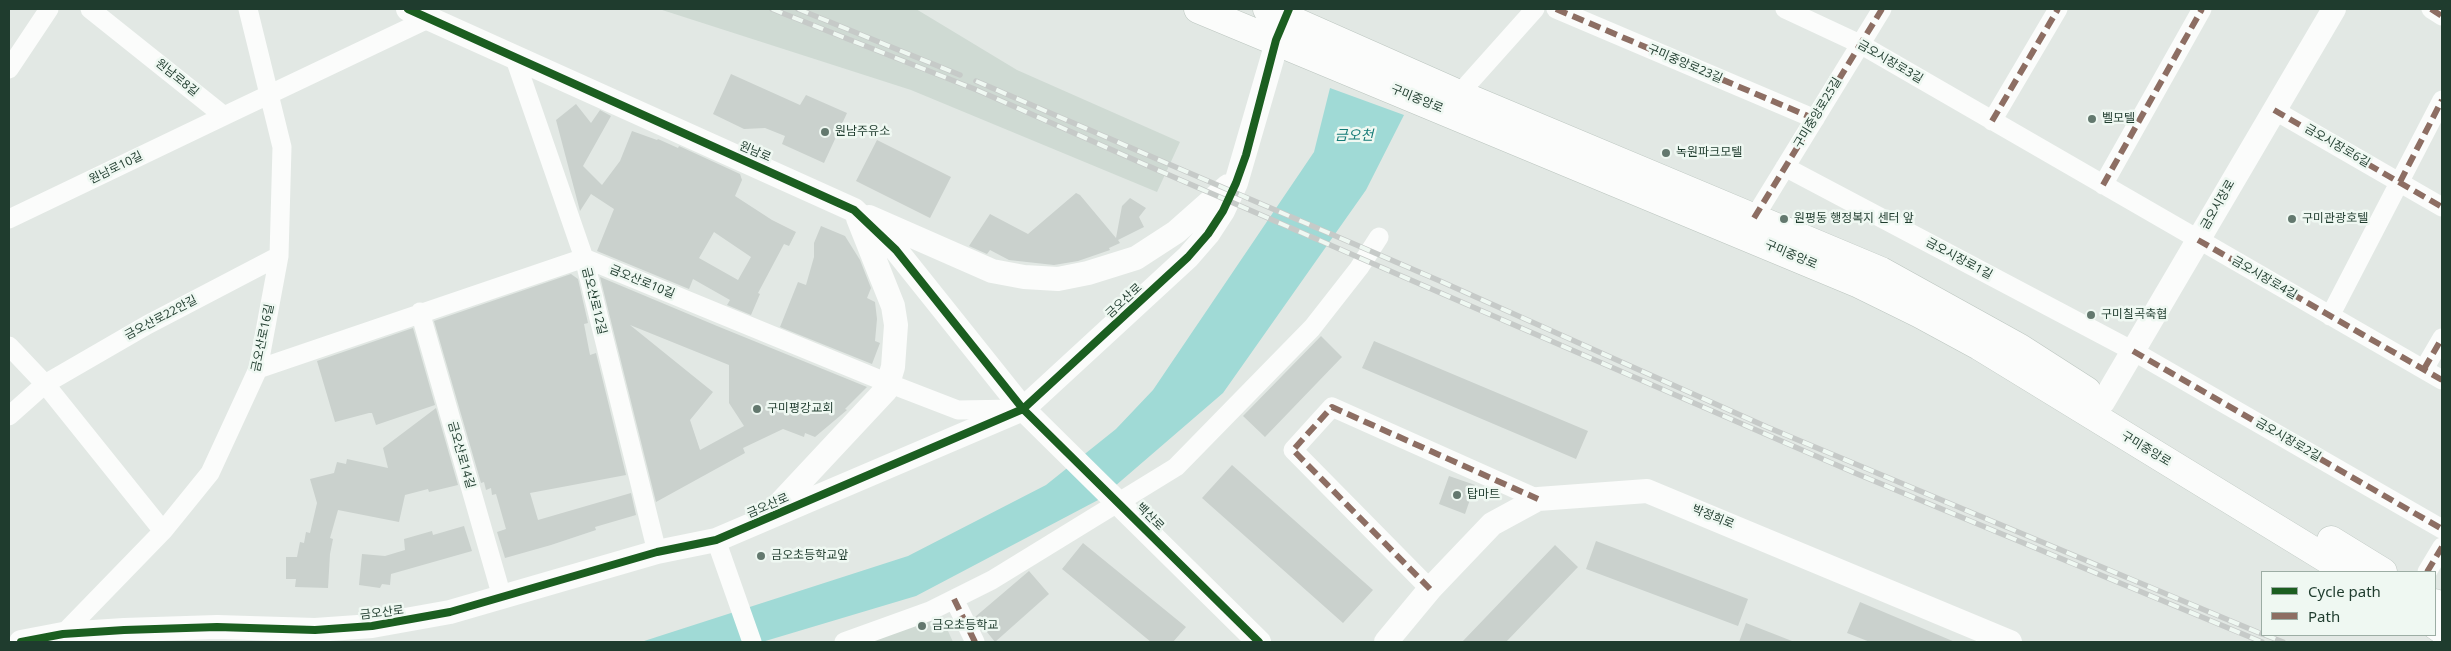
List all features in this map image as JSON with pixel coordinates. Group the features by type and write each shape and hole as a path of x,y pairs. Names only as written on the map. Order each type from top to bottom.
{"main road":[{"name":"구미중앙로","path":"1198,9 1279,19 1881,270 2020,348 2104,402 2381,571"},
{"name":"구미중앙로","path":"1279,19 1848,279 1920,314 1987,352 2346,571"}],"street":[{"path":"9,69 49,9"},
{"name":"원남로8길","path":"90,9 224,116"},
{"name":"금오산로16길","path":"63,634 163,531 210,473 258,369 279,256 282,148 248,9"},
{"name":"원남로","path":"408,9 644,117 810,188 854,210 901,257 1023,409"},
{"path":"1459,94 1535,9"},
{"name":"구미중앙로23길","path":"1556,9 1815,119"},
{"name":"금오시장로3길","path":"1784,9 1860,44 2198,240"},
{"name":"구미중앙로25길","path":"1754,218 1882,9"},
{"path":"1992,121 2058,9"},
{"path":"2103,185 2202,9"},
{"name":"금오시장로","path":"2104,402 2334,9"},
{"path":"2431,9 2442,16"},
{"path":"224,116 430,18"},
{"name":"금오산로","path":"21,642 63,634 217,627 316,630 372,626 417,619 502,597 657,552 716,540 1023,409 1188,257 1208,234 1223,211 1238,177 1279,19"},
{"name":"금오산로12길","path":"514,56 584,258 657,552"},
{"path":"2330,316 2442,100"},
{"name":"금오시장로6길","path":"2274,110 2442,206"},
{"name":"원남로10길","path":"9,219 224,116"},
{"name":"금오시장로1길","path":"1785,167 2133,351"},
{"path":"854,210 992,271 1024,277 1058,279 1088,273 1136,258 1188,222 1238,177"},
{"path":"765,520 886,390 896,347 893,306 854,210"},
{"path":"844,642 930,611 992,580 1176,467 1312,328 1360,268 1379,237"},
{"name":"금오시장로4길","path":"2198,240 2442,380"},
{"name":"금오산로22안길","path":"9,416 44,384 147,325 279,256"},
{"path":"258,369 420,312 584,258"},
{"name":"금오산로10길","path":"584,258 958,410 1023,409"},
{"name":"금오산로14길","path":"420,312 502,597"},
{"path":"2424,369 2442,338"},
{"path":"9,346 44,384 163,531"},
{"name":"금오시장로2길","path":"2133,351 2442,529"},
{"path":"1430,589 1293,450 1332,407 1538,499"},
{"name":"백산로","path":"1023,409 1120,503 1256,640"},
{"name":"박정희로","path":"1430,589 1492,524 1538,499 1648,491 2010,642"},
{"path":"716,540 752,642"},
{"path":"2428,571 2442,547"},
{"path":"1370,642 1430,589"},
{"path":"1386,642 1430,589"},
{"path":"954,599 974,642"},
{"path":"1256,640 1277,642"}],"shaded area":[{"path":"659,9 916,9 1017,70 1180,142 1157,192 911,90"},
{"name":"금오초등학교","path":"939,611 953,642 857,642"}],"water":[{"name":"금오천","path":"1330,88 1404,115 1366,190 1223,393 1100,499 916,596 762,642 641,642 908,556 1046,485 1116,429 1153,390 1314,152"}],"building":[{"path":"731,74 800,105 806,95 847,113 824,163 782,144 785,136 765,128 744,129 713,114"},
{"path":"576,104 591,123 600,110 611,116 583,166 602,185 620,161 632,131 658,139 678,148 679,146 740,174 742,180 735,196 772,220 796,232 789,246 784,244 758,293 760,294 751,315 727,305 730,300 693,279 689,289 597,251 614,209 591,194 580,211 556,120","holes":["714,232 751,257 738,280 699,258"]},
{"path":"877,140 951,177 930,218 856,181"},
{"path":"1076,193 1080,195 1116,238 1122,206 1130,198 1146,208 1139,217 1144,227 1118,240 1120,243 1109,248 1110,250 1078,261 1054,265 1009,260 990,250 987,254 969,246 990,214 1028,234"},
{"path":"821,226 845,236 860,260 871,288 867,298 875,302 877,319 875,341 880,343 872,364 780,327 798,282 806,285 814,257 814,243"},
{"path":"571,274 578,279 588,323 584,324 590,355 596,353 626,475 530,493 538,520 631,493 636,515 595,527 596,530 551,545 505,558 497,532 506,529 496,494 492,495 491,488 486,490 484,482 481,483 434,321"},
{"path":"600,277 867,387 845,409 847,410 815,437 805,433 804,437 783,429 743,448 745,453 656,502","holes":["630,325 729,365 729,403 744,426 700,450 690,420 713,392"]},
{"path":"413,328 435,405 376,425 372,413 335,422 317,361"},
{"path":"1321,336 1342,357 1265,437 1243,416"},
{"path":"1374,341 1588,431 1576,459 1362,368"},
{"path":"436,408 458,485 429,492 428,489 405,495 399,522 338,510 330,538 333,539 328,588 295,587 296,579 286,579 286,557 297,557 300,542 304,543 306,532 310,533 317,503 310,479 334,473 337,462 346,464 347,459 388,468 383,448"},
{"path":"1232,465 1373,590 1343,623 1202,498"},
{"name":"탑마트","path":"1449,476 1475,485 1465,514 1439,504"},
{"path":"464,526 472,551 391,574 390,585 382,584 380,588 359,585 362,554 385,556 405,550 404,539 432,531 433,535"},
{"path":"1596,541 1748,599 1738,626 1586,569"},
{"path":"1083,543 1186,627 1173,642 1151,642 1062,569"},
{"path":"1555,545 1578,567 1506,642 1462,642"},
{"path":"1029,571 1049,594 995,642 975,617"},
{"path":"1860,602 1955,642 1870,642 1847,633"},
{"path":"1746,623 1792,641 1792,642 1739,642"}],"railway":[{"path":"772,9 977,90 1855,473 2262,642"},
{"path":"798,9 960,75"},
{"path":"976,81 1440,281 1767,427 2261,634"},
{"path":"2268,636 2283,642"}],"marked path":[{"path":"1556,9 1815,119"},
{"path":"1754,218 1882,9"},
{"path":"1992,121 2058,9"},
{"path":"2103,185 2202,9"},
{"path":"2431,9 2442,16"},
{"path":"2400,182 2442,100"},
{"path":"2274,110 2442,207"},
{"path":"2198,240 2442,380"},
{"path":"2424,369 2442,338"},
{"path":"2133,351 2442,529"},
{"path":"1430,589 1293,450 1332,407 1538,499"},
{"path":"2428,571 2442,547"},
{"path":"954,599 975,642"}],"cycle path":[{"path":"408,9 854,210 896,250 1023,409 1259,642"},
{"path":"21,642 63,634 124,630 217,627 315,630 372,626 450,612 657,552 716,540 1023,409 1188,257 1208,234 1223,211 1236,183 1246,155 1276,40 1289,9"}],"place":[{"name":"벨모텔","path":"2092,119"},
{"name":"원남주유소","path":"825,132"},
{"name":"녹원파크모텔","path":"1666,153"},
{"name":"원평동 행정복지 센터 앞","path":"1784,219"},
{"name":"구미관광호텔","path":"2292,219"},
{"name":"구미칠곡축협","path":"2091,315"},
{"name":"구미평강교회","path":"757,409"},
{"name":"탑마트","path":"1457,495"},
{"name":"금오초등학교앞","path":"761,556"},
{"name":"금오초등학교","path":"922,626"}]}
